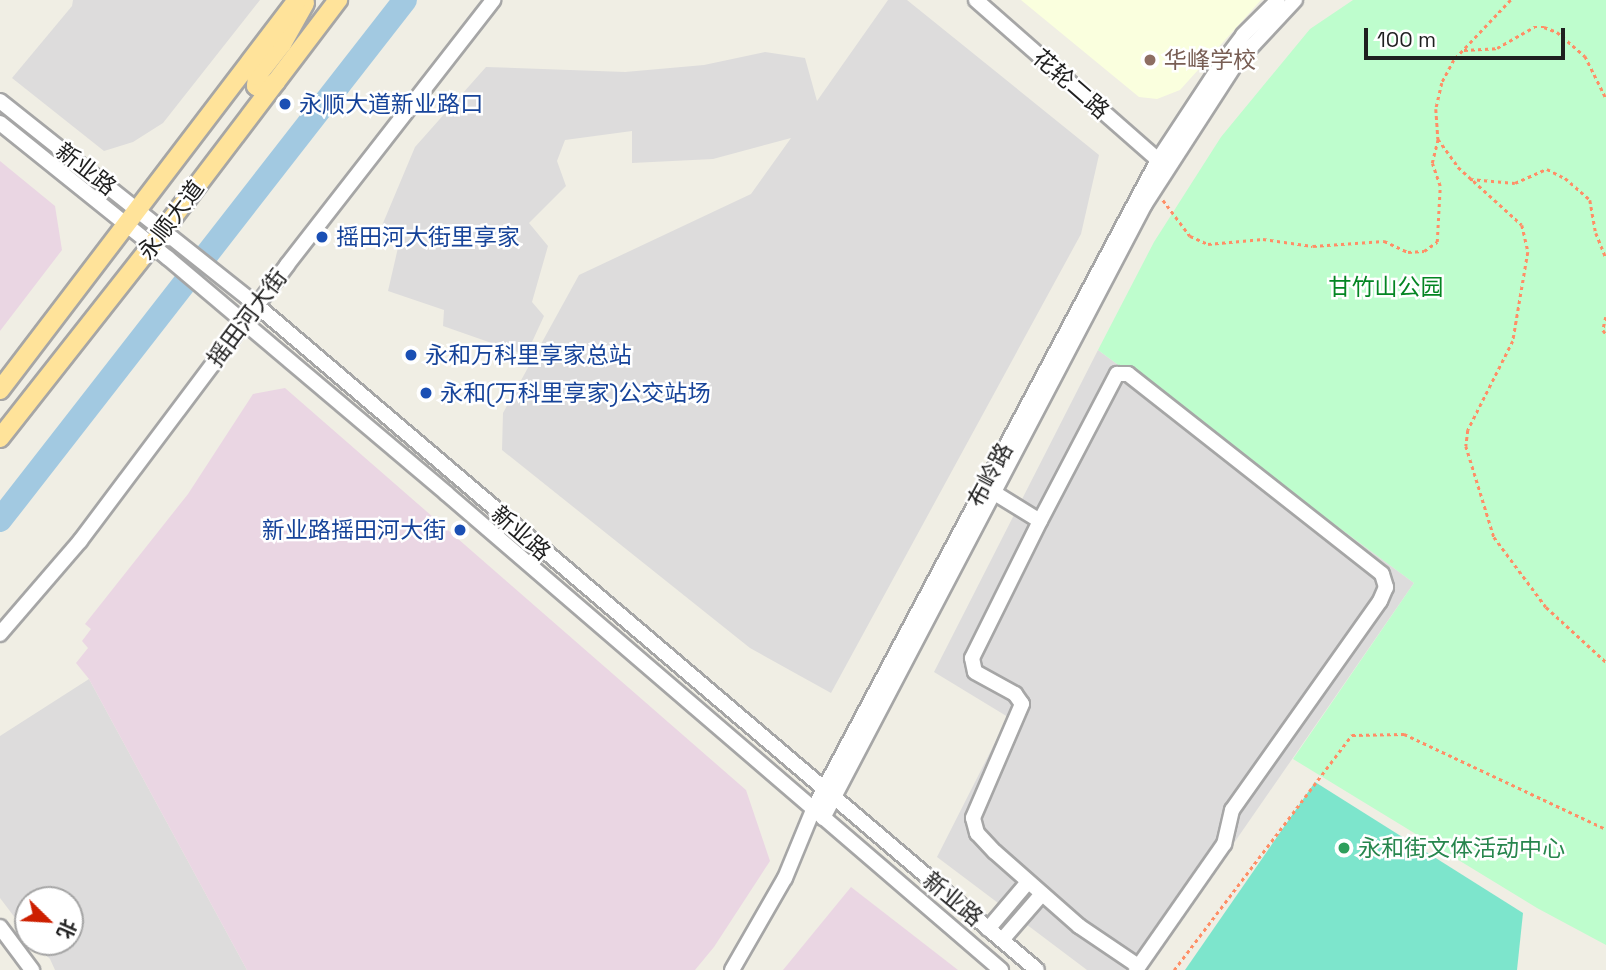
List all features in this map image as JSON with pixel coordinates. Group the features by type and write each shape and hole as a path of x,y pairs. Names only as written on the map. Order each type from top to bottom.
{"main road":[{"name":"永顺大道","path":"0,390 297,0"},
{"path":"276,82 263,90 256,86 257,76 282,44 306,0"},
{"name":"永顺大道","path":"0,438 164,230 338,0"}],"street":[{"name":"摇田河大街","path":"0,634 80,541 252,302 493,0"},
{"name":"花轮二路","path":"976,0 1163,163"},
{"name":"布岭路","path":"732,970 785,878 1163,163 1220,66 1243,35 1279,0"},
{"name":"布岭路","path":"828,795 1151,194 1163,163 1237,62 1295,0"},
{"name":"新业路","path":"0,101 179,240 828,795 1037,970"},
{"name":"新业路","path":"0,123 168,258 1001,970"},
{"path":"1117,374 1128,374 1382,574 1386,587 1380,601 1232,810 1224,844 1137,968 1079,926 1028,882 977,834 973,818 1022,704 1015,695 975,672 972,658 1117,374"},
{"path":"993,492 1041,521"},
{"path":"988,929 1028,882"},
{"path":"1002,940 1042,894"},
{"path":"0,927 32,970"}],"path":[{"path":"1151,194 1173,211 1190,236 1208,244 1263,239 1313,246 1384,241 1408,252 1424,251 1437,242 1440,186 1432,163 1438,139 1436,109 1442,83 1464,50 1511,0"},
{"path":"1464,50 1497,48 1534,27 1544,27 1557,32 1585,56 1606,97"},
{"path":"1438,139 1470,179 1521,225 1528,252 1513,341 1468,430 1466,446 1494,537 1546,607 1606,662"},
{"path":"1470,179 1515,183 1546,169 1565,178 1590,200 1596,233 1606,258"},
{"path":"1606,317 1606,334"},
{"path":"1174,970 1352,735 1404,734 1606,829"}],"shaded area":[{"path":"73,0 260,0 163,123 133,142 104,151 12,78 72,6"},
{"path":"888,0 907,0 1099,155 1081,234 831,693 750,648 502,450 503,413 579,275 751,194 791,138 713,159 632,163 632,131 565,140 557,161 566,186 529,223 548,246 532,302 544,316 526,355 443,326 444,310 388,291 400,239 381,228 415,147 486,67 625,72 704,65 765,52 805,58 817,101"},
{"name":"华峰学校","path":"1021,0 1261,0 1180,90 1157,99 1139,97"},
{"path":"0,161 55,206 62,250 0,331"},
{"path":"1098,350 1414,583 1146,970 1087,970 937,857 1008,717 934,672"},
{"path":"285,388 746,790 770,861 714,947 695,970 247,970 89,679 76,663 88,648 82,641 91,629 85,624 188,494 253,394"},
{"path":"89,679 247,970 55,970 47,956 84,956 84,886 14,886 14,916 0,898 0,736"},
{"path":"851,887 958,970 783,970"}],"green space":[{"name":"甘竹山公园","path":"1353,0 1606,0 1606,945 1537,908 1293,759 1414,583 1098,350 1154,242 1221,137 1310,29"},
{"name":"永和街文体活动中心","path":"1315,782 1523,913 1517,970 1185,970"}],"waterway":[{"path":"0,520 405,0"}],"place":[{"name":"华峰学校","path":"1150,60"},
{"name":"永顺大道新业路口","path":"285,104"},
{"name":"摇田河大街里享家","path":"322,237"},
{"name":"永和万科里享家总站","path":"411,355"},
{"name":"永和(万科里享家)公交站场","path":"426,393"},
{"name":"新业路摇田河大街","path":"460,530"},
{"name":"永和街文体活动中心","path":"1344,848"}]}
